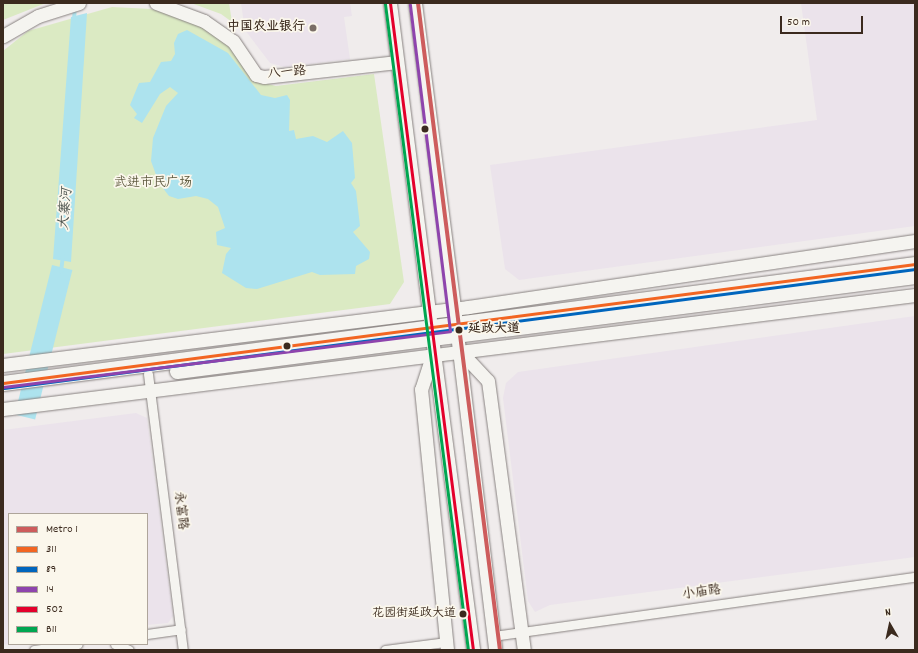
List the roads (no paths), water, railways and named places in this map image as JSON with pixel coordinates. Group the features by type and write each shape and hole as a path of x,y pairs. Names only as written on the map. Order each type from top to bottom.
{"main road":[{"path":"457,336 915,264"},
{"path":"66,379 148,374 457,336 915,276"},
{"path":"3,392 32,384 66,379 432,339"},
{"path":"3,383 32,384"}],"street":[{"path":"3,36 57,8 80,3"},
{"name":"八一路","path":"156,3 204,21 233,41 256,75 264,77 397,62"},
{"path":"390,3 473,650"},
{"path":"415,3 495,650"},
{"path":"3,365 453,308 915,241"},
{"path":"457,336 915,295"},
{"path":"457,336 488,382 524,650"},
{"path":"3,409 150,390 432,339"},
{"path":"385,650 447,646 422,389 432,339"},
{"name":"永富路","path":"148,374 184,650"},
{"name":"小庙路","path":"493,636 915,577"},
{"path":"148,634 181,629"},
{"path":"34,650 71,645"},
{"path":"117,645 129,650"}],"water":[{"path":"87,13 71,262 53,259 71,17"},
{"path":"187,30 228,53 261,95 275,98 287,95 290,100 289,131 294,130 296,139 313,136 327,142 343,131 352,143 355,178 351,183 356,191 360,226 353,232 370,252 369,259 356,266 355,274 320,275 312,272 257,289 246,288 222,273 226,254 231,248 217,245 216,232 225,228 218,207 208,199 196,196 178,199 169,196 159,183 151,161 153,138 166,106 178,93 170,87 160,94 142,123 134,118 137,114 130,105 139,83 150,82 161,62 171,61 175,54 174,43 178,34"},
{"path":"52,265 72,270 35,420 15,414"}],"waterway":[{"name":"大寨河","path":"74,20 75,6"},
{"name":"大寨河","path":"61,272 63,256"}],"metro line":[{"name":"1","path":"418,3 500,650"}],"place":[{"name":"中国农业银行","path":"313,28"},
{"name":"延政大道","path":"459,330"},
{"name":"花园街延政大道","path":"463,614"}],"park label":[{"name":"武进市民广场","path":"153,184"}]}
